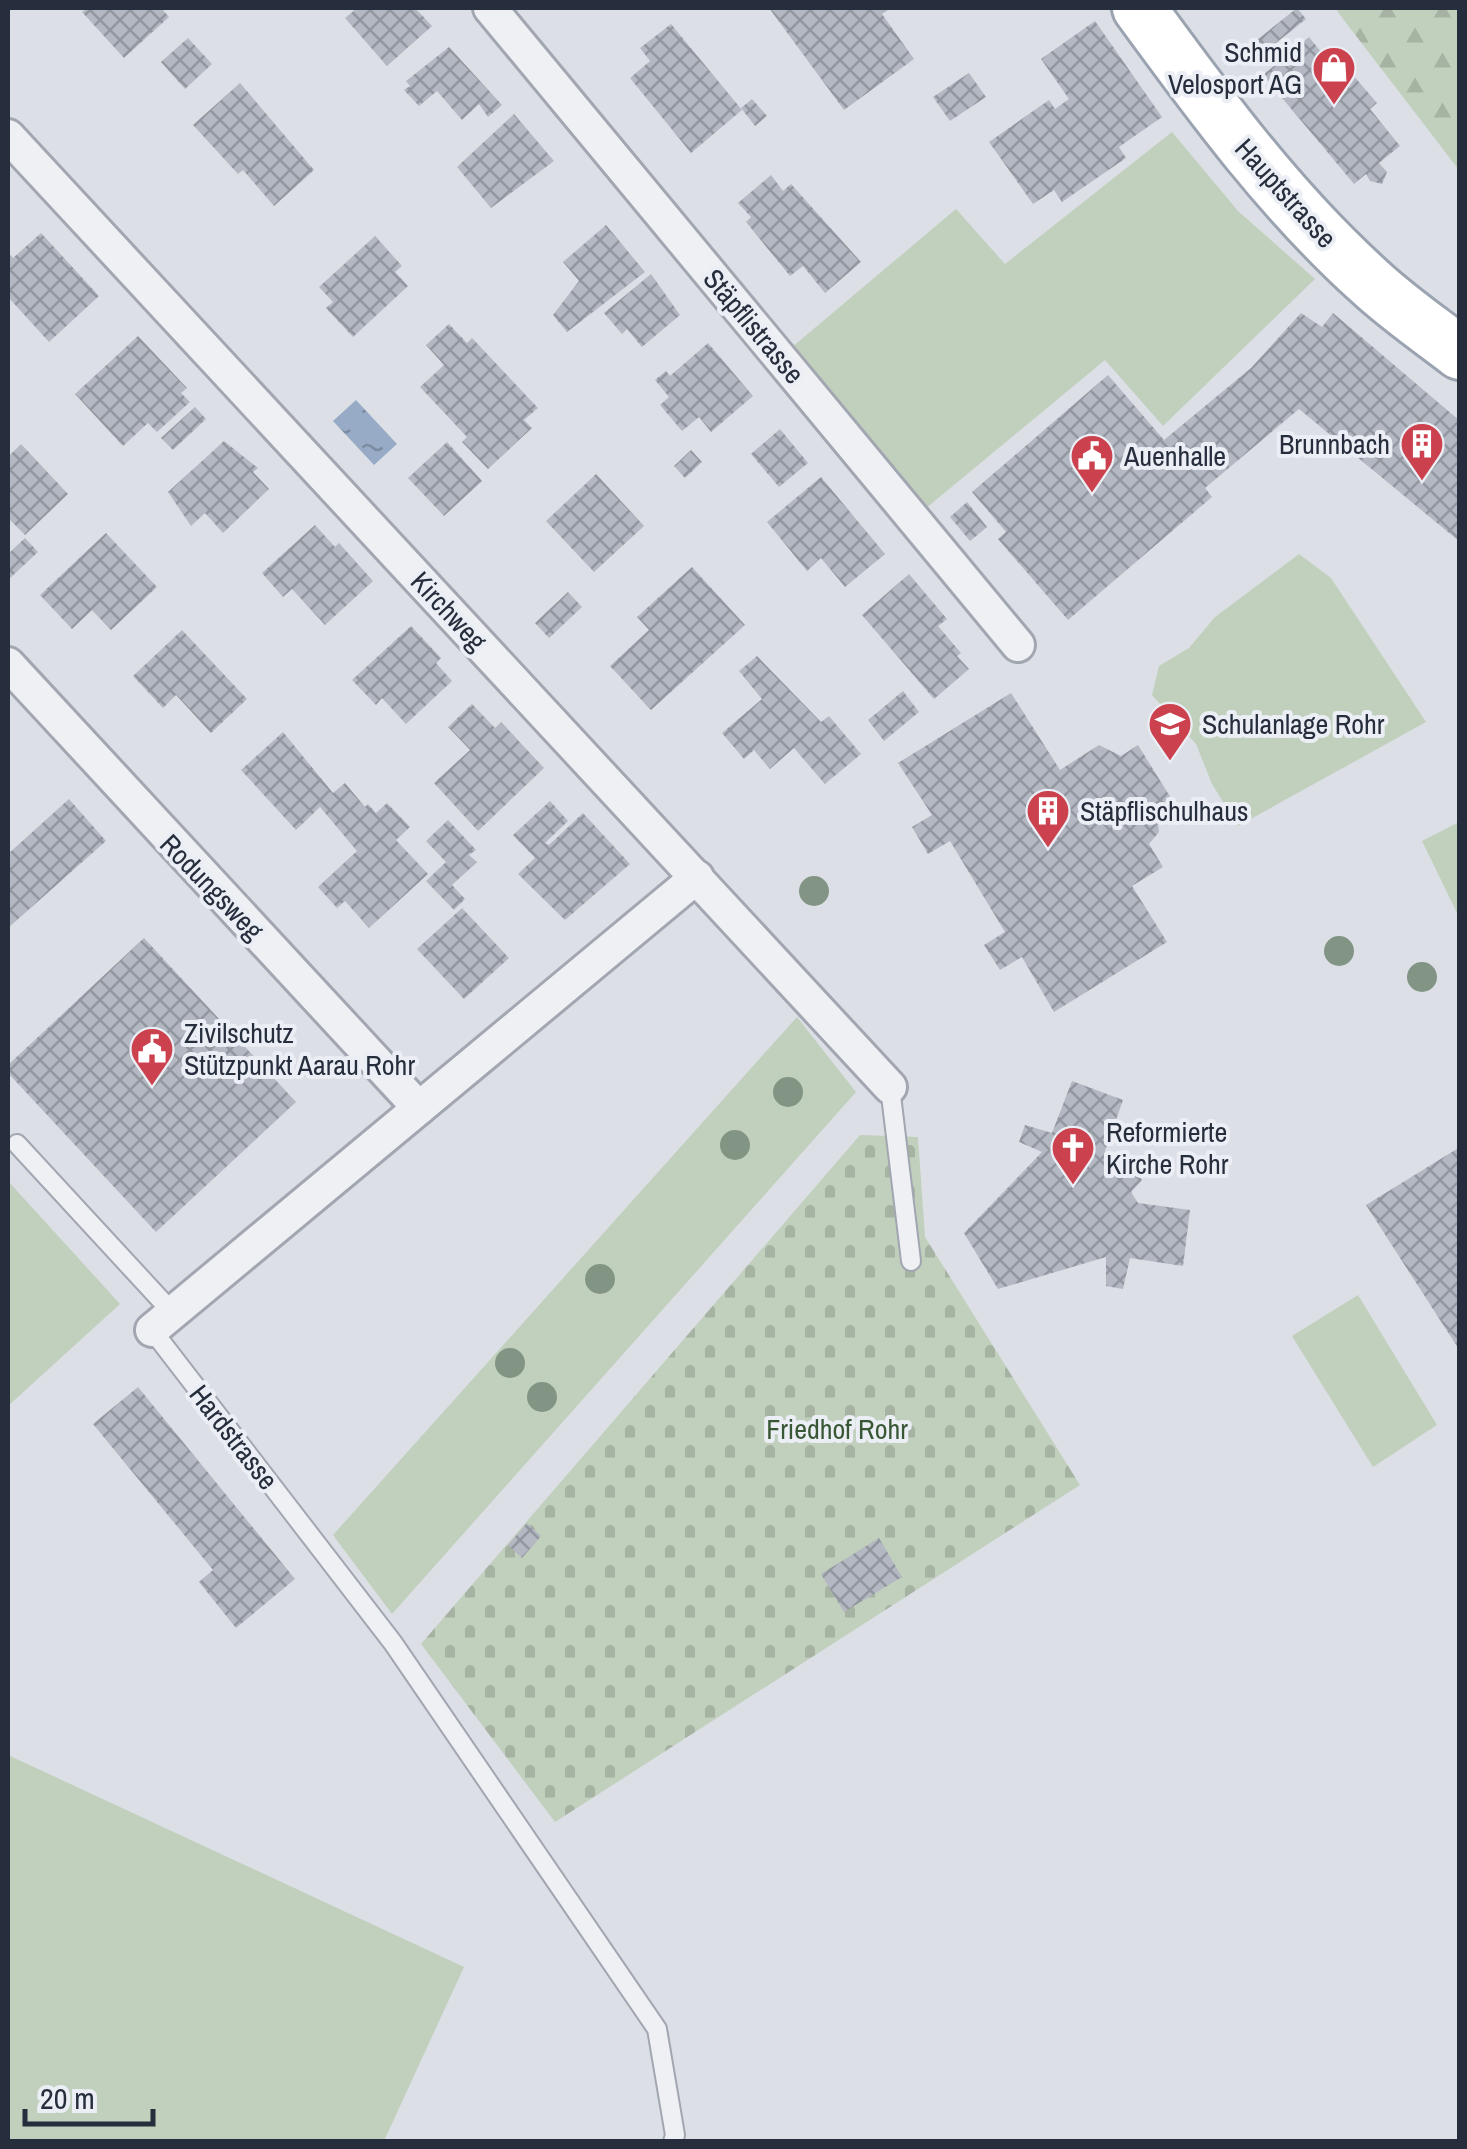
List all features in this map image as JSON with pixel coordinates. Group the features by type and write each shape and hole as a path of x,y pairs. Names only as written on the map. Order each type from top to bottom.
{"main road":[{"name":"Hauptstrasse","path":"1140,8 1237,140 1343,255 1370,283 1460,353"}],"street":[{"name":"Stäpflistrasse","path":"490,8 1018,645"},
{"name":"Kirchweg","path":"8,136 890,1088"},
{"name":"Rodungsweg","path":"8,664 418,1108"},
{"path":"162,1321 697,877"}],"lane":[{"path":"890,1088 911,1262"},
{"name":"Hardstrasse","path":"17,1144 162,1321 393,1643 658,2029 676,2135 672,2142"}],"green space":[{"path":"1336,8 1459,8 1459,170 1340,15"},
{"path":"1172,132 1238,211 1315,279 1163,426 1105,360 925,509 791,348 956,209 1005,264"},
{"path":"1299,554 1331,578 1426,722 1238,826 1212,784 1196,744 1152,695 1159,666 1189,648 1215,617"},
{"path":"1459,822 1459,917 1422,841"},
{"path":"797,1017 856,1092 392,1614 333,1535"},
{"name":"Friedhof Rohr","path":"860,1135 918,1137 925,1237 1080,1485 555,1822 421,1644"},
{"path":"8,1181 120,1304 8,1406"},
{"path":"1358,1295 1437,1425 1373,1467 1292,1336"},
{"path":"8,1755 464,1967 384,2141 8,2141"}],"water":[{"path":"356,400 397,444 374,465 333,421"}],"building":[{"path":"88,8 161,8 169,17 124,58 82,12"},
{"path":"357,8 415,8 432,26 387,66 345,18"},
{"path":"769,8 891,8 882,14 914,59 844,110"},
{"path":"1297,8 1306,19 1256,59 1247,48"},
{"path":"1095,21 1162,117 1119,147 1126,158 1062,202 1054,190 1033,204 989,142 1049,100 1055,109 1069,99 1041,59"},
{"path":"671,24 742,110 691,153 630,78 650,61 640,48"},
{"name":"Schmid Velosport AG","path":"1309,37 1339,74 1346,67 1377,103 1370,109 1400,146 1379,163 1387,172 1382,184 1370,181 1366,174 1354,184 1263,75"},
{"path":"188,38 212,64 185,89 161,62"},
{"path":"449,47 502,105 488,117 479,104 462,120 437,91 419,106 404,90 410,86 406,81"},
{"path":"969,73 986,97 950,121 933,97"},
{"path":"240,83 314,170 274,206 243,170 238,174 193,125"},
{"path":"752,99 767,116 755,126 741,108"},
{"path":"514,114 554,161 491,208 457,167"},
{"path":"771,175 783,191 791,184 861,262 825,293 803,266 790,276 746,222 751,217 738,203"},
{"path":"606,225 645,272 567,332 553,315 579,281 563,262"},
{"path":"41,233 99,296 49,342 8,297 8,252 13,258"},
{"path":"375,236 402,266 395,272 408,286 353,337 326,308 333,302 319,287"},
{"path":"651,274 680,315 642,347 627,329 622,334 604,313"},
{"name":"Auenhalle","path":"1301,313 1322,327 1333,313 1460,421 1460,542 1299,409 1205,488 1212,497 1068,620 998,539 1006,532 972,492 1108,375 1164,440 1251,368"},
{"path":"449,324 467,343 472,338 538,408 524,420 532,428 488,469 462,442 467,437 420,387 444,365 426,345"},
{"path":"138,336 187,388 181,393 190,402 157,432 148,423 123,446 75,394"},
{"path":"708,343 753,396 711,432 699,417 682,431 660,405 669,397 655,380 666,371 670,376"},
{"path":"195,407 206,419 173,450 161,438"},
{"path":"780,429 808,463 779,487 751,454"},
{"path":"224,441 258,468 253,472 269,489 223,533 205,513 191,526 168,492"},
{"path":"447,442 482,481 444,516 408,478"},
{"path":"21,444 68,494 25,535 8,518 8,457"},
{"path":"691,450 702,462 685,478 674,466"},
{"path":"596,474 644,526 594,572 546,521"},
{"path":"821,477 885,554 845,587 821,558 807,571 767,522"},
{"path":"967,502 987,527 970,541 950,517"},
{"path":"315,525 335,547 339,543 373,581 325,625 292,589 283,597 262,573"},
{"path":"106,533 157,587 111,630 92,610 72,629 40,595"},
{"path":"25,538 38,552 9,579 8,554"},
{"path":"692,567 745,625 651,710 610,666 649,630 637,617"},
{"path":"909,574 947,619 938,626 969,669 934,699 862,615"},
{"path":"568,592 582,607 549,638 535,623"},
{"path":"411,626 441,658 436,663 452,681 406,724 382,698 376,705 352,680"},
{"path":"182,630 247,699 211,733 176,695 163,708 133,676"},
{"path":"757,656 821,722 829,716 861,754 825,784 794,748 770,769 754,750 744,759 722,733 762,699 739,671"},
{"path":"903,691 919,712 884,741 868,720"},
{"name":"Stäpflischulhaus","path":"1011,693 1060,770 1099,745 1121,756 1138,745 1174,803 1157,814 1159,832 1149,844 1163,867 1132,886 1167,942 1054,1012 1022,957 1000,970 984,945 1005,932 950,841 928,854 912,827 932,815 898,763"},
{"path":"472,704 495,728 501,722 544,768 478,831 434,783 470,750 448,727"},
{"path":"283,732 333,793 345,783 365,807 368,804 376,813 387,803 410,827 396,840 428,874 369,928 345,901 337,908 318,887 357,851 320,807 296,830 241,770"},
{"path":"69,799 106,841 8,928 8,854"},
{"path":"550,801 568,821 545,843 549,845 583,813 630,864 565,920 518,874 535,858 513,835"},
{"path":"448,820 476,850 469,855 477,862 452,885 465,899 454,910 426,881 446,862 426,841"},
{"path":"462,908 509,958 464,999 417,949"},
{"name":"Zivilschutz Stützpunkt Aarau Rohr","path":"144,938 296,1102 156,1232 8,1073 8,1065"},
{"name":"Reformierte Kirche Rohr","path":"1072,1081 1123,1100 1105,1151 1115,1165 1128,1161 1142,1180 1131,1192 1138,1203 1190,1210 1183,1266 1130,1258 1123,1289 1106,1286 1106,1257 998,1289 964,1233 1042,1152 1019,1142 1025,1125 1052,1133"},
{"path":"1460,1147 1460,1351 1366,1205"},
{"path":"138,1387 295,1579 236,1628 199,1582 213,1570 93,1424"},
{"path":"527,1523 541,1536 522,1558 508,1545"},
{"path":"879,1538 902,1577 844,1612 821,1574"}],"place":[{"name":"Schmid Velosport AG","path":"1334,106"},
{"name":"Brunnbach","path":"1422,482"},
{"name":"Auenhalle","path":"1092,494"},
{"name":"Schulanlage Rohr","path":"1170,762"},
{"name":"Stäpflischulhaus","path":"1048,849"},
{"name":"Zivilschutz Stützpunkt Aarau Rohr","path":"152,1087"},
{"name":"Reformierte Kirche Rohr","path":"1073,1186"}]}
